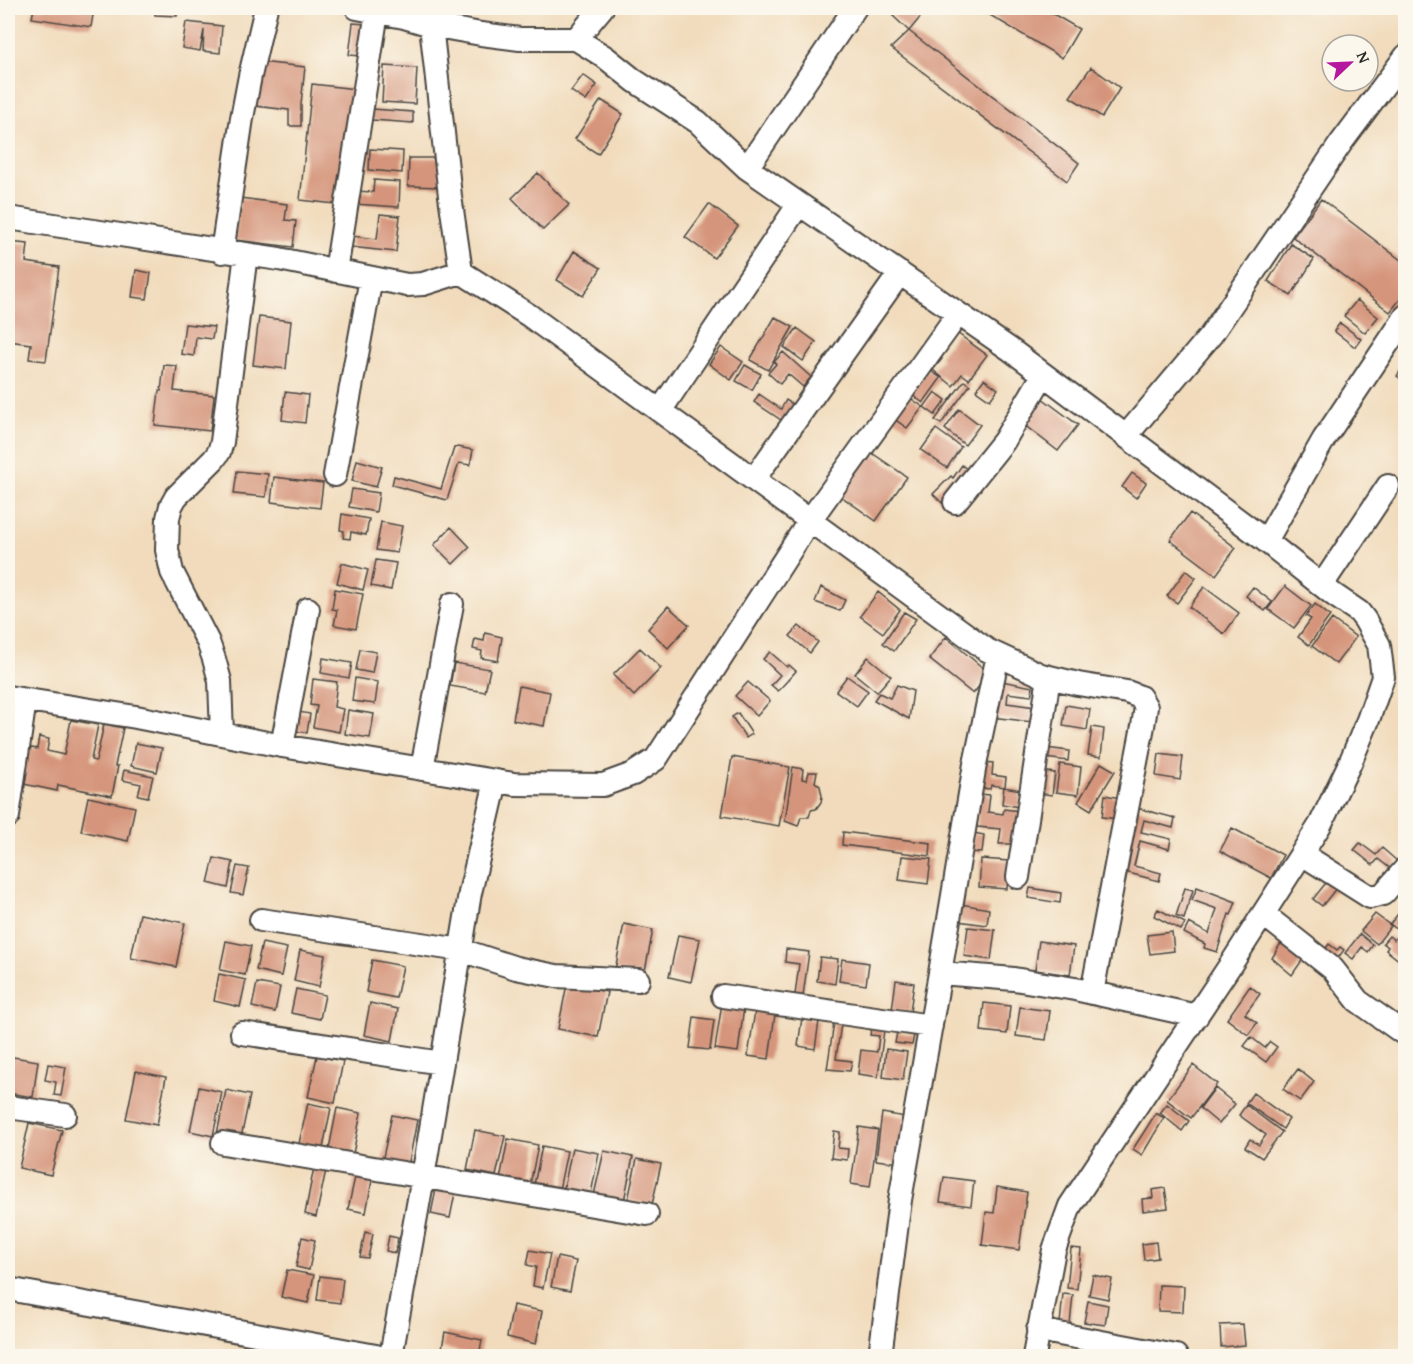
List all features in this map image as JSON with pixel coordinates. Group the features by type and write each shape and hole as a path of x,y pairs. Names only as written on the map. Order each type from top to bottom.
{"street":[{"path":"222,252 242,118 266,8"},
{"path":"576,39 602,8"},
{"path":"747,168 855,8"},
{"path":"336,271 367,10 481,34 520,39 576,39 698,122 747,168 1044,375 1266,541 1359,612 1365,620 1379,645 1383,677 1350,763 1320,825 1302,854 1071,1206 1054,1250 1034,1356"},
{"path":"431,25 461,272 530,316 987,650 1041,675 1127,692 1140,697 1146,707 1092,993"},
{"path":"1126,436 1211,335 1341,143 1406,56"},
{"path":"660,411 799,204"},
{"path":"8,218 246,254 407,285 423,284 461,272"},
{"path":"222,734 220,681 208,642 172,573 167,550 168,518 176,497 214,459 222,442 246,254"},
{"path":"754,479 900,273"},
{"path":"335,475 371,278"},
{"path":"8,816 16,699 135,717 282,746 514,784 603,785 633,774 656,759 810,520 958,314"},
{"path":"1266,541 1324,438 1406,316"},
{"path":"955,502 1004,441 1044,375"},
{"path":"1322,585 1388,486"},
{"path":"422,769 452,604"},
{"path":"282,746 308,609"},
{"path":"880,1356 900,1200 975,764 998,655"},
{"path":"1018,877 1049,677"},
{"path":"392,1356 470,893 496,781"},
{"path":"1302,854 1370,897 1383,894 1406,868"},
{"path":"1263,914 1333,969 1358,1001 1406,1035"},
{"path":"261,920 461,950 516,968 556,976 638,980"},
{"path":"940,973 1014,979 1197,1016"},
{"path":"723,996 931,1026"},
{"path":"243,1033 442,1063"},
{"path":"8,1107 65,1115"},
{"path":"223,1143 647,1214"},
{"path":"8,1290 309,1351 376,1356"},
{"path":"1038,1330 1176,1356"}],"building":[{"path":"34,8 94,9 91,27 32,18"},
{"path":"155,8 178,8 177,16 155,15"},
{"path":"900,8 928,8 909,31 893,16"},
{"path":"978,8 1043,8 1079,29 1062,58"},
{"path":"186,22 222,26 220,53 203,51 204,30 200,51 182,48"},
{"path":"353,23 365,24 361,56 349,55"},
{"path":"909,31 1079,163 1067,181 891,48"},
{"path":"260,62 305,67 301,126 289,126 289,110 255,106"},
{"path":"384,66 417,68 415,104 382,102"},
{"path":"1091,67 1120,88 1102,117 1070,97"},
{"path":"583,75 597,85 586,101 571,91"},
{"path":"312,84 356,89 344,205 300,200"},
{"path":"601,100 623,114 598,154 575,139"},
{"path":"372,109 413,112 413,123 372,120"},
{"path":"1406,113 1406,128 1398,122"},
{"path":"370,149 403,151 402,173 369,170"},
{"path":"409,158 440,158 440,187 408,186"},
{"path":"538,173 569,205 543,230 512,198"},
{"path":"374,180 400,182 399,207 354,204 355,191 373,192"},
{"path":"240,198 287,204 285,220 296,221 293,247 235,240"},
{"path":"1321,199 1406,264 1406,292 1390,312 1293,237"},
{"path":"709,204 738,226 714,258 685,237"},
{"path":"380,214 400,216 396,252 350,247 352,236 377,239"},
{"path":"8,242 28,244 26,262 59,267 46,361 29,359 31,344 8,341"},
{"path":"1291,244 1314,259 1291,296 1268,281"},
{"path":"574,251 601,268 583,296 557,280"},
{"path":"136,270 151,273 147,299 132,297"},
{"path":"1357,300 1378,317 1365,333 1344,316"},
{"path":"259,317 291,321 286,369 253,365"},
{"path":"775,317 793,327 768,370 750,360"},
{"path":"1340,323 1361,339 1355,347 1334,331"},
{"path":"185,324 214,327 212,339 196,337 194,356 181,354"},
{"path":"797,328 816,342 803,361 784,347"},
{"path":"957,333 987,355 969,379 962,374 953,386 933,370 942,359 939,357"},
{"path":"721,347 743,362 731,380 709,364"},
{"path":"783,352 811,377 803,387 788,374 780,384 768,373"},
{"path":"1406,362 1406,382 1397,376"},
{"path":"164,365 177,366 174,391 214,395 210,431 155,425"},
{"path":"745,365 761,374 752,390 736,381"},
{"path":"928,369 941,378 923,403 910,393"},
{"path":"984,379 998,389 990,400 976,390"},
{"path":"964,381 970,385 941,424 935,420"},
{"path":"285,392 308,395 305,423 282,420"},
{"path":"935,392 946,400 935,415 924,407"},
{"path":"759,394 781,409 786,400 794,405 784,422 754,402"},
{"path":"909,397 923,407 907,428 893,418"},
{"path":"1042,398 1078,425 1058,451 1023,424"},
{"path":"959,409 980,425 965,445 945,429"},
{"path":"936,429 961,447 947,468 921,450"},
{"path":"454,448 473,450 470,465 459,463 447,500 392,485 394,476 441,489"},
{"path":"869,451 907,477 876,521 838,494"},
{"path":"357,460 382,467 376,487 352,481"},
{"path":"962,465 969,471 942,503 933,494 951,476 953,478"},
{"path":"237,471 268,474 266,497 234,494"},
{"path":"1132,473 1146,483 1136,498 1122,487"},
{"path":"274,477 323,483 320,508 271,502"},
{"path":"352,489 379,493 376,512 349,507"},
{"path":"1190,513 1236,548 1216,575 1170,540"},
{"path":"342,514 369,519 366,535 351,532 350,539 343,538 344,531 340,530"},
{"path":"381,522 402,526 397,553 376,550"},
{"path":"451,527 470,547 453,564 434,545"},
{"path":"376,560 396,563 391,590 371,586"},
{"path":"342,563 368,570 363,590 337,583"},
{"path":"1186,570 1196,578 1177,603 1167,596"},
{"path":"1285,586 1311,606 1294,628 1268,609"},
{"path":"821,587 845,600 840,611 815,602"},
{"path":"1204,587 1239,613 1224,634 1189,607"},
{"path":"1253,587 1272,602 1265,611 1246,596"},
{"path":"335,589 363,594 356,629 334,625 337,610 332,609"},
{"path":"878,592 900,610 883,633 860,616"},
{"path":"1315,604 1330,616 1309,645 1298,637 1311,619 1306,616"},
{"path":"668,606 689,625 668,648 648,629"},
{"path":"904,612 916,619 894,651 883,643"},
{"path":"1332,619 1356,637 1336,664 1312,646"},
{"path":"799,626 818,642 810,653 790,636"},
{"path":"485,633 502,637 498,661 481,658 482,651 473,649 475,639 484,641"},
{"path":"946,637 989,673 973,694 929,659"},
{"path":"640,648 661,668 634,696 613,675"},
{"path":"360,649 376,652 372,673 356,670"},
{"path":"770,652 787,667 789,665 796,671 778,691 771,685 780,675 763,659"},
{"path":"868,657 891,676 877,692 855,674"},
{"path":"323,658 352,663 349,678 321,673"},
{"path":"454,663 490,669 485,692 450,686"},
{"path":"847,676 868,691 857,706 836,691"},
{"path":"355,678 378,682 375,704 352,701"},
{"path":"313,679 337,682 334,707 343,709 339,732 313,727 317,706 310,705"},
{"path":"996,680 1033,687 1031,696 1008,693 1007,703 1035,707 1033,722 991,717"},
{"path":"748,682 770,701 757,716 735,696"},
{"path":"897,685 913,691 909,719 874,700 879,693 890,698"},
{"path":"519,686 550,692 544,726 513,720"},
{"path":"1066,705 1090,709 1087,730 1063,726"},
{"path":"348,710 374,714 370,738 345,734"},
{"path":"293,711 310,714 307,733 290,730"},
{"path":"738,713 752,734 746,738 732,717"},
{"path":"71,720 98,725 91,760 96,761 104,724 123,728 115,766 118,766 112,796 58,785 57,791 19,783 27,747 37,749 39,737 49,739 47,751 64,755"},
{"path":"1092,727 1104,729 1101,757 1088,755"},
{"path":"136,743 162,748 157,772 131,766"},
{"path":"1046,748 1069,751 1068,761 1045,758"},
{"path":"1159,754 1183,757 1180,780 1156,776"},
{"path":"732,757 790,767 779,826 722,816"},
{"path":"985,762 993,763 992,775 1006,777 1005,787 991,785 990,789 982,788"},
{"path":"1101,763 1115,771 1091,810 1078,802"},
{"path":"1060,764 1081,767 1078,795 1056,792"},
{"path":"793,767 803,769 802,779 807,780 809,772 817,772 815,782 820,786 822,796 816,809 811,810 809,817 801,817 798,826 785,821"},
{"path":"124,770 153,776 148,797 138,795 141,784 122,780"},
{"path":"1040,771 1055,773 1052,795 1037,793"},
{"path":"1004,787 1021,790 1019,807 1002,804"},
{"path":"979,794 990,795 988,812 1003,814 1004,809 1020,811 1016,844 999,844 1001,829 977,827"},
{"path":"1105,795 1121,798 1118,819 1102,817"},
{"path":"88,797 135,807 128,841 81,831"},
{"path":"1137,808 1175,818 1173,828 1144,820 1141,832 1171,839 1169,849 1140,841 1134,866 1161,873 1159,881 1121,871"},
{"path":"1232,828 1283,855 1271,878 1220,851"},
{"path":"843,832 931,843 930,856 842,845"},
{"path":"974,833 984,835 982,853 972,852"},
{"path":"1360,843 1376,855 1382,848 1397,861 1391,869 1378,859 1373,865 1354,850"},
{"path":"902,856 931,859 928,884 899,880"},
{"path":"214,858 233,862 228,888 208,883"},
{"path":"981,859 1009,861 1007,889 979,887"},
{"path":"237,866 249,868 243,895 231,893"},
{"path":"1329,879 1338,886 1322,906 1313,899"},
{"path":"1197,887 1236,902 1231,915 1229,914 1217,952 1204,948 1205,944 1184,933 1189,923 1209,934 1217,909 1192,900"},
{"path":"1030,888 1061,893 1060,903 1028,898"},
{"path":"1185,888 1193,890 1184,919 1176,916"},
{"path":"961,904 989,909 987,925 958,921"},
{"path":"1406,904 1406,936 1390,924"},
{"path":"1158,909 1185,923 1181,930 1154,916"},
{"path":"140,914 185,923 176,967 131,958"},
{"path":"1375,914 1391,926 1377,944 1361,931"},
{"path":"624,924 653,930 644,976 615,970"},
{"path":"968,927 995,930 991,960 964,956"},
{"path":"1172,932 1174,951 1150,954 1147,935"},
{"path":"1360,934 1373,945 1368,952 1362,947 1353,959 1345,953"},
{"path":"678,935 700,939 691,982 669,977"},
{"path":"1398,935 1406,941 1406,954 1400,961 1386,950 1388,947 1383,943 1389,936 1394,940"},
{"path":"226,941 251,946 245,975 220,970"},
{"path":"1039,941 1074,946 1070,975 1035,970"},
{"path":"262,943 287,948 281,976 256,970"},
{"path":"1281,943 1303,959 1292,975 1272,958"},
{"path":"1329,944 1337,950 1340,947 1344,950 1335,962 1323,952"},
{"path":"786,949 809,952 803,996 795,995 799,964 785,962"},
{"path":"300,950 325,955 319,987 294,981"},
{"path":"820,957 838,959 835,984 817,981"},
{"path":"842,959 869,963 866,985 839,981"},
{"path":"372,960 403,966 396,998 366,992"},
{"path":"219,974 246,980 240,1007 214,1001"},
{"path":"896,980 914,983 910,1012 892,1010"},
{"path":"257,983 280,987 275,1012 252,1007"},
{"path":"567,984 607,992 598,1037 558,1029"},
{"path":"1250,986 1260,994 1245,1014 1257,1023 1248,1035 1227,1019"},
{"path":"296,989 325,995 320,1019 291,1013"},
{"path":"370,1003 398,1009 392,1041 364,1035"},
{"path":"722,1003 744,1007 738,1052 715,1049"},
{"path":"984,1003 1010,1006 1007,1034 981,1031"},
{"path":"1020,1007 1050,1011 1046,1040 1016,1036"},
{"path":"755,1011 775,1014 769,1059 748,1056"},
{"path":"694,1017 714,1020 710,1050 690,1048"},
{"path":"802,1018 819,1021 815,1049 798,1046"},
{"path":"834,1023 841,1024 836,1059 852,1061 850,1071 827,1069"},
{"path":"871,1029 884,1030 878,1077 858,1074 861,1050 877,1052 879,1036 870,1035"},
{"path":"897,1032 914,1035 912,1045 895,1043"},
{"path":"1251,1037 1265,1048 1270,1042 1277,1047 1266,1062 1244,1046"},
{"path":"886,1049 907,1052 903,1080 883,1077"},
{"path":"317,1056 343,1061 335,1103 308,1097"},
{"path":"13,1057 38,1061 33,1097 8,1093"},
{"path":"48,1064 66,1067 61,1096 54,1095 56,1082 45,1080"},
{"path":"1193,1065 1217,1084 1191,1118 1167,1100"},
{"path":"1298,1069 1314,1082 1300,1101 1283,1089"},
{"path":"136,1071 166,1077 157,1125 126,1119"},
{"path":"199,1087 222,1092 213,1136 190,1131"},
{"path":"1215,1088 1235,1104 1219,1124 1200,1108"},
{"path":"226,1090 250,1095 241,1138 217,1134"},
{"path":"1253,1093 1289,1119 1283,1129 1246,1103"},
{"path":"308,1103 331,1108 322,1153 298,1148"},
{"path":"1167,1104 1189,1121 1182,1131 1160,1113"},
{"path":"1246,1105 1282,1132 1262,1158 1245,1147 1250,1139 1259,1145 1266,1135 1239,1115"},
{"path":"337,1108 361,1113 352,1159 328,1154"},
{"path":"882,1113 906,1117 900,1163 876,1160"},
{"path":"1156,1113 1164,1118 1142,1155 1133,1149"},
{"path":"392,1115 417,1120 408,1167 382,1162"},
{"path":"29,1123 62,1130 51,1175 19,1168"},
{"path":"859,1127 878,1130 870,1187 851,1184"},
{"path":"475,1130 505,1136 496,1176 467,1170"},
{"path":"834,1131 840,1132 838,1148 848,1149 847,1160 831,1158"},
{"path":"508,1139 538,1145 530,1185 500,1179"},
{"path":"542,1146 567,1151 559,1190 534,1185"},
{"path":"572,1148 599,1153 590,1199 563,1193"},
{"path":"604,1151 633,1157 624,1201 594,1195"},
{"path":"637,1159 661,1164 652,1205 628,1200"},
{"path":"314,1167 326,1170 316,1217 305,1214"},
{"path":"355,1177 372,1180 366,1213 348,1209"},
{"path":"944,1177 974,1181 971,1206 940,1202"},
{"path":"997,1187 1027,1192 1019,1250 982,1245 986,1212 994,1213"},
{"path":"1165,1188 1168,1208 1143,1211 1142,1199 1153,1198 1152,1190"},
{"path":"436,1189 455,1193 450,1218 431,1214"},
{"path":"365,1232 373,1234 368,1258 360,1257"},
{"path":"389,1236 398,1238 395,1253 386,1251"},
{"path":"302,1237 315,1240 309,1270 296,1267"},
{"path":"1156,1242 1158,1258 1144,1260 1142,1244"},
{"path":"1071,1248 1081,1249 1077,1289 1067,1288"},
{"path":"530,1250 550,1254 543,1288 533,1286 536,1267 527,1265"},
{"path":"557,1257 576,1261 570,1291 551,1287"},
{"path":"287,1270 314,1275 308,1303 281,1297"},
{"path":"1093,1275 1112,1279 1108,1299 1089,1295"},
{"path":"320,1276 343,1279 340,1303 317,1300"},
{"path":"1159,1285 1184,1286 1183,1312 1158,1311"},
{"path":"1063,1294 1073,1295 1069,1334 1059,1333"},
{"path":"1088,1301 1108,1305 1105,1325 1084,1322"},
{"path":"513,1305 542,1311 536,1344 507,1337"},
{"path":"1243,1324 1245,1345 1221,1347 1220,1325"},
{"path":"445,1332 482,1340 479,1356 442,1348"}]}
